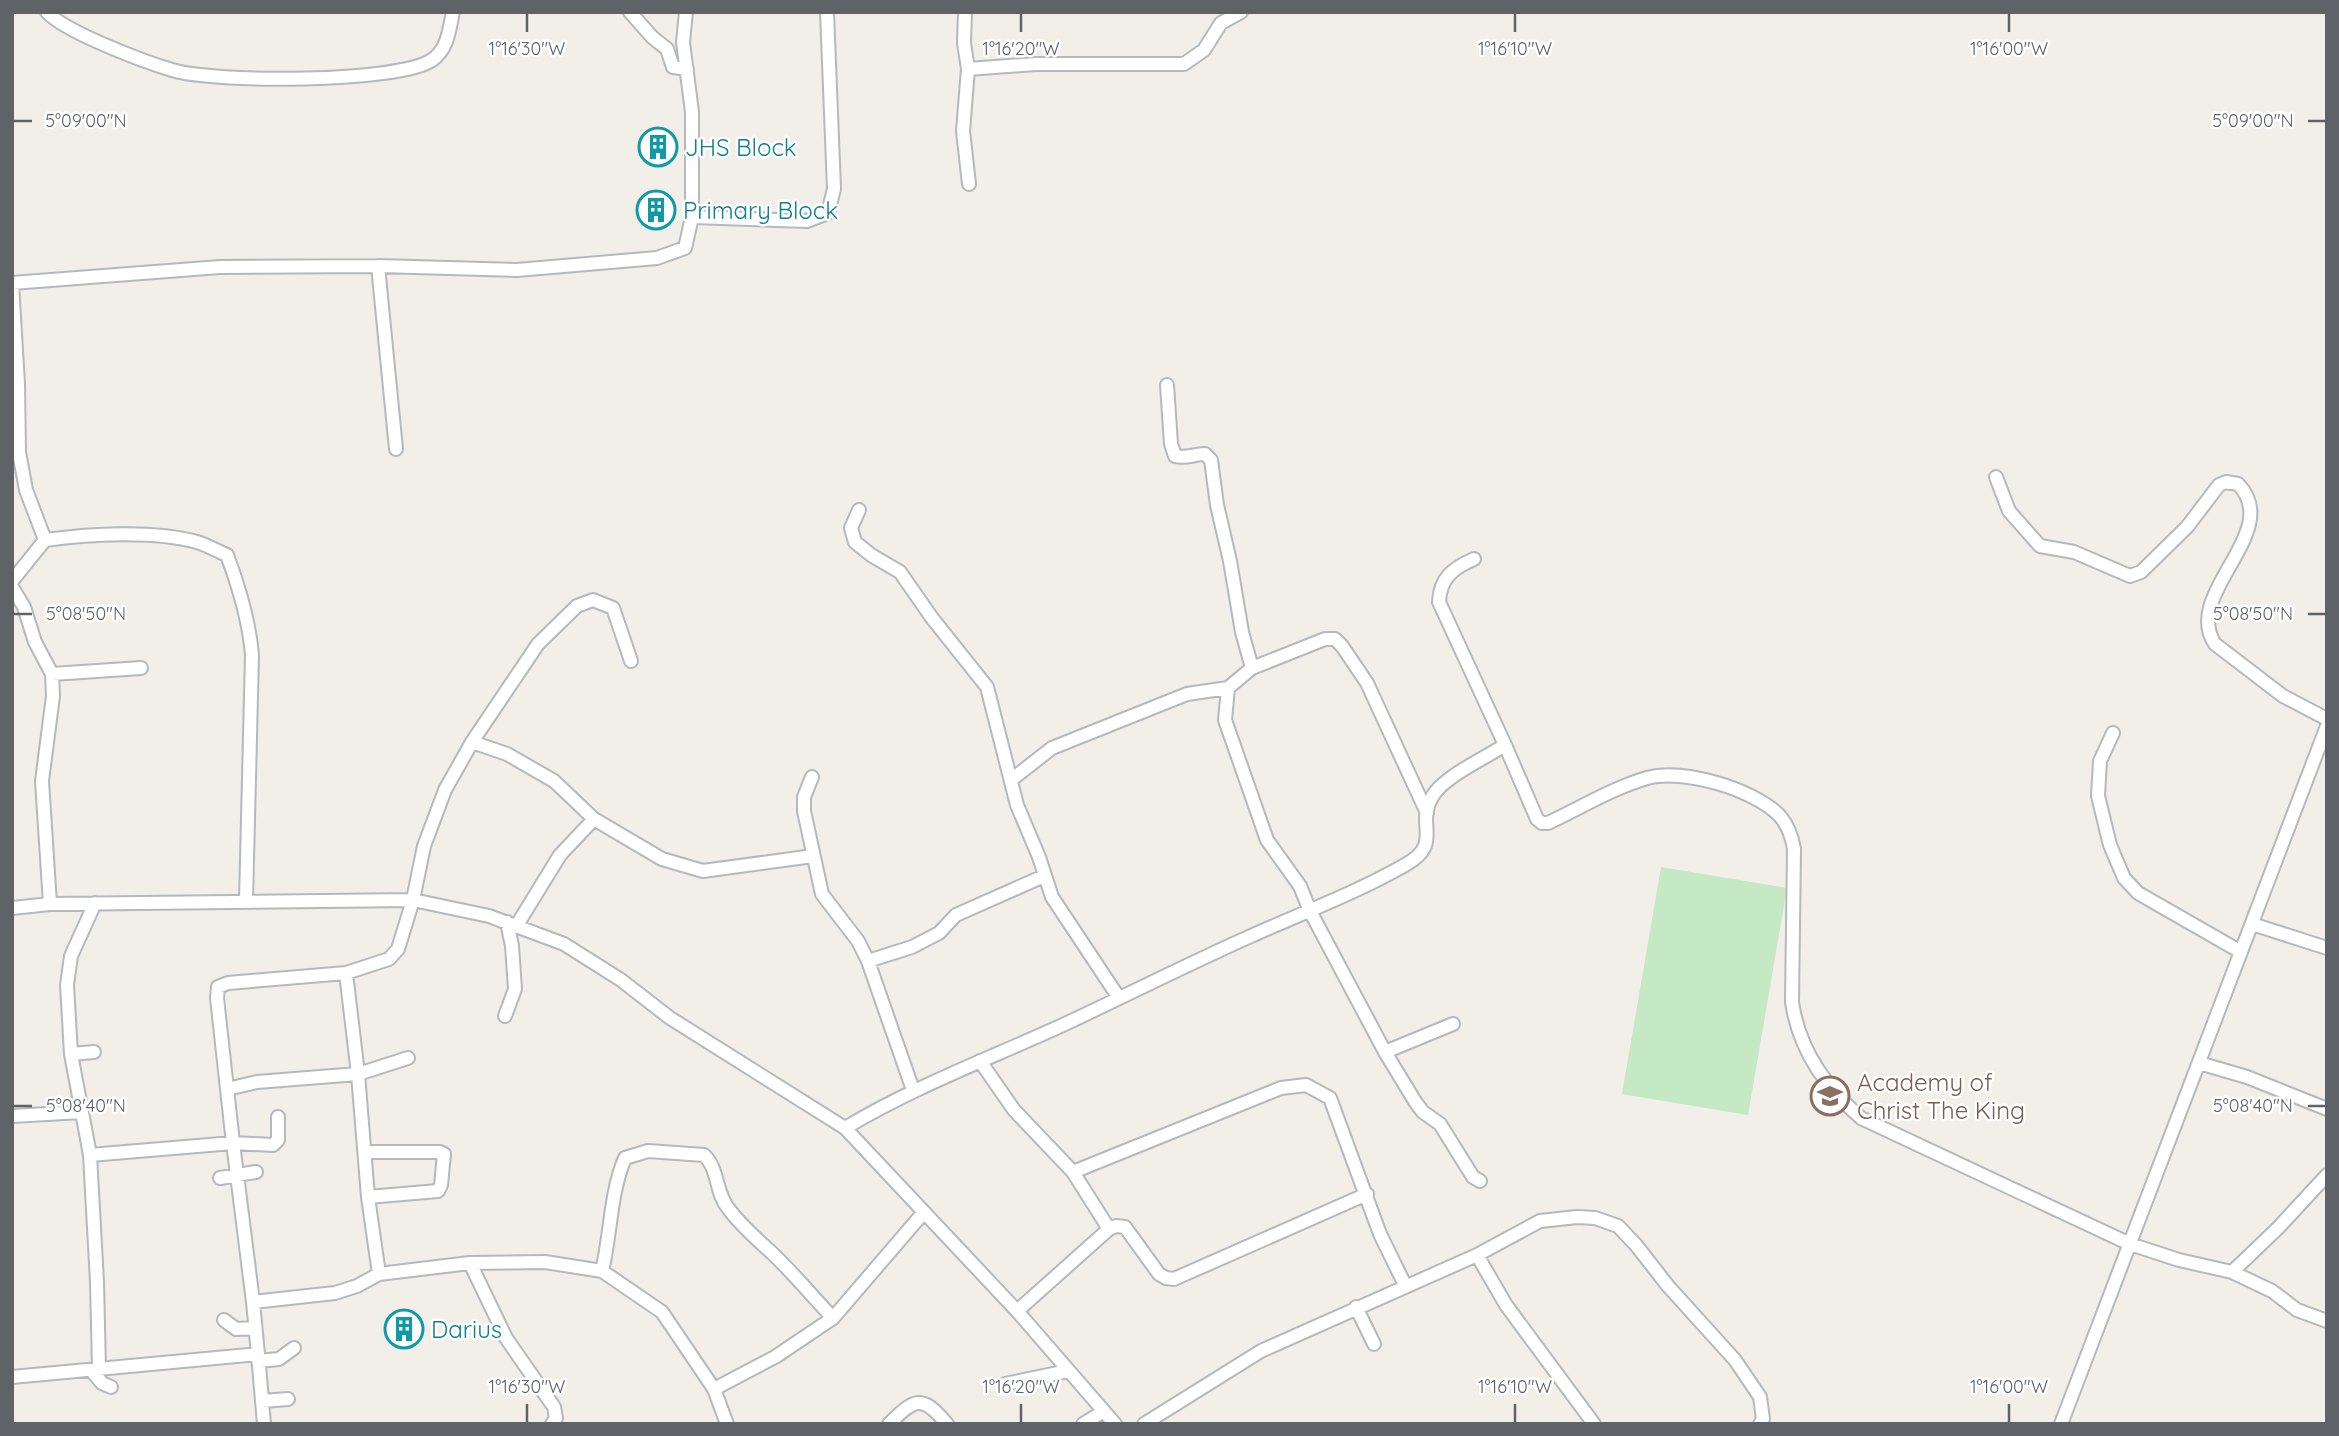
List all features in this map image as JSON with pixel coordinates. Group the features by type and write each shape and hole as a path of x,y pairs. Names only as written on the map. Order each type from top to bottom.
{"street":[{"path":"47,12 80,34 173,71 231,79 391,73 422,66 435,58 445,46 453,12"},
{"path":"631,12 652,37 667,48 673,67 687,69"},
{"path":"45,540 26,490 21,465 12,283 220,267 378,266 517,270 657,258 685,248 692,217 692,112 683,42 686,12"},
{"path":"692,217 807,221 828,214 834,189 827,12"},
{"path":"965,12 964,43 968,69 963,131 969,184"},
{"path":"968,69 1036,64 1184,64 1204,50 1221,23 1241,12"},
{"path":"378,266 396,449"},
{"path":"1167,384 1171,444 1175,456 1184,459 1195,454 1205,454 1211,460 1242,632 1252,668"},
{"path":"1996,477 2009,511 2040,546 2074,552 2130,576 2141,572 2187,527 2219,485 2226,481 2238,484 2248,499 2250,512 2247,531 2242,547 2217,588 2207,625 2209,635 2215,644 2283,696 2327,719"},
{"path":"859,510 851,528 855,542 900,572 932,618 987,687 1017,805 1052,897 1119,998"},
{"path":"12,581 45,540 95,534 157,537 197,542 227,555 237,581 252,655 246,901"},
{"path":"1474,559 1449,573 1440,591 1439,601 1537,819 1548,823 1648,778 1668,776 1692,777 1738,791 1761,802 1780,816 1791,833 1794,849 1792,1002 1795,1023 1819,1072 1837,1097 1861,1118 1899,1138 2130,1244 2179,1260 2232,1272 2272,1291 2297,1310 2327,1321"},
{"path":"12,587 24,607 35,642 52,674 53,696 42,781 50,904"},
{"path":"264,1424 256,1328 217,998 219,987 228,983 346,973 389,959 398,949 413,900 424,846 441,801 472,742 538,644 577,606 593,600 613,608 631,661"},
{"path":"1011,780 1052,748 1187,694 1228,688 1252,668 1325,639 1335,639 1367,683 1427,813"},
{"path":"52,674 141,668"},
{"path":"1228,688 1225,720 1267,840 1300,887 1310,911 1385,1052 1416,1104 1440,1124 1473,1177 1480,1181"},
{"path":"2061,1424 2241,952 2324,744 2327,726"},
{"path":"2113,733 2100,761 2098,796 2110,845 2124,878 2138,893 2241,952"},
{"path":"472,742 507,754 554,781 594,820 662,859 704,871 813,856"},
{"path":"845,1128 913,1090 1310,911 1404,865 1421,854 1427,845 1427,813 1432,797 1445,783 1505,745"},
{"path":"812,777 804,797 804,811 822,894 858,941 868,961 913,1090"},
{"path":"505,1016 515,989 512,923 560,855 594,820"},
{"path":"868,961 912,947 939,933 956,915 1044,876"},
{"path":"12,908 96,903 413,900 455,907 512,923 564,944 621,980 670,1018 845,1128 1017,1311 1115,1424"},
{"path":"96,903 71,956 67,985 71,1054 90,1156 97,1282 95,1369 102,1383 111,1387"},
{"path":"2252,924 2327,948"},
{"path":"346,973 366,1152 368,1198 379,1273"},
{"path":"1385,1052 1453,1024"},
{"path":"71,1054 94,1052"},
{"path":"227,1090 257,1082 358,1073 408,1058"},
{"path":"980,1061 1014,1110 1073,1172 1110,1229"},
{"path":"2199,1063 2247,1077 2327,1109"},
{"path":"1073,1172 1281,1088 1306,1085 1331,1098 1380,1234 1405,1285"},
{"path":"12,1116 82,1112"},
{"path":"90,1156 233,1143 273,1145 278,1140 278,1117"},
{"path":"602,1271 608,1248 617,1177 625,1158 648,1151 704,1154 712,1163 726,1207 833,1318"},
{"path":"366,1152 440,1152 444,1154 445,1160 438,1191 368,1198"},
{"path":"220,1178 256,1172"},
{"path":"2232,1272 2278,1228 2327,1174"},
{"path":"1017,1311 1116,1226 1125,1227 1159,1273 1166,1279 1174,1279 1367,1194"},
{"path":"715,1389 775,1357 833,1318 923,1212"},
{"path":"1144,1424 1261,1351 1477,1255 1540,1221 1559,1217 1595,1218 1618,1226 1735,1360 1760,1397 1763,1419 1760,1424"},
{"path":"1477,1255 1506,1305 1594,1424"},
{"path":"253,1302 335,1293 357,1286 379,1273 470,1263 545,1262 602,1271 662,1312 715,1389 727,1424"},
{"path":"470,1263 506,1338 554,1407 556,1418 552,1424"},
{"path":"1356,1307 1374,1344"},
{"path":"224,1320 236,1329 256,1328"},
{"path":"12,1377 258,1357 279,1359 294,1348"},
{"path":"1005,1384 1068,1371"},
{"path":"262,1401 288,1399"},
{"path":"889,1424 908,1405 919,1402 932,1406 947,1424"},
{"path":"1083,1424 1104,1412"}],"green space":[{"path":"1661,867 1787,888 1748,1115 1622,1094"}],"place":[{"name":"JHS Block","path":"658,147"},
{"name":"Primary Block","path":"656,210"},
{"name":"Academy of Christ The King","path":"1830,1096"},
{"name":"Darius","path":"404,1329"}]}
